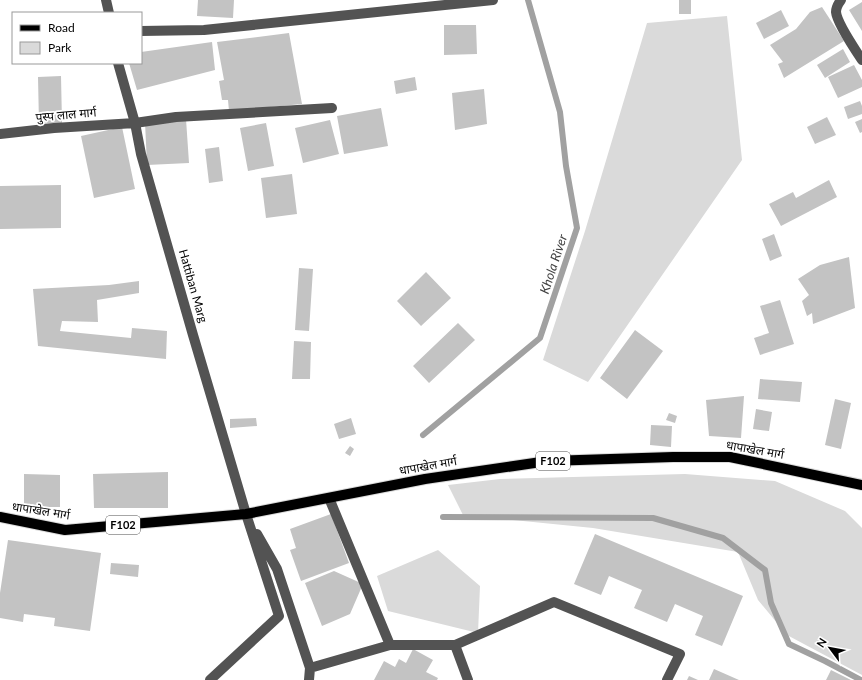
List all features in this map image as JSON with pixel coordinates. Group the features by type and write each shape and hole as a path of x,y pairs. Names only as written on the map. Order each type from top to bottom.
{"main road":[{"name":"धापाखेल मार्ग","path":"0,517 65,530 246,514 425,479 548,461 673,457 730,457 862,485"}],"street":[{"path":"106,0 109,12"},
{"path":"142,31 204,30 493,0"},
{"path":"840,0 836,14 849,41 862,60"},
{"name":"Hattiban Marg","path":"118,64 135,123 141,154 246,514"},
{"name":"पुस्प लाल मार्ग","path":"0,134 54,128 135,123 176,117 332,108"},
{"path":"329,498 390,645"},
{"path":"246,514 277,568 310,668 309,680"},
{"path":"210,680 279,616 246,514"},
{"path":"310,668 390,645 455,645 554,602 680,654 668,680"},
{"path":"455,645 468,680"}],"green space":[{"path":"727,16 742,160 588,382 543,360 585,231 647,23"},
{"path":"685,474 775,481 845,511 862,528 862,675 787,635 758,600 738,552 593,528 463,515 448,485 500,479"},
{"path":"438,550 480,586 478,633 388,611 377,576"}],"building":[{"path":"198,0 234,0 233,18 197,16"},
{"path":"679,0 691,0 691,14 679,14"},
{"path":"862,2 862,31 849,10"},
{"path":"822,7 844,41 784,78 778,64 783,62 770,45 796,29 810,12"},
{"path":"781,10 789,26 764,39 756,23"},
{"path":"444,25 476,25 477,54 444,55"},
{"path":"289,33 302,104 229,111 228,100 222,100 219,81 224,80 217,42"},
{"path":"212,42 215,70 137,90 129,64 142,64 142,52"},
{"path":"843,49 850,62 825,78 817,65"},
{"path":"854,65 862,80 862,87 838,98 828,77"},
{"path":"61,76 62,123 39,124 38,77"},
{"path":"415,77 417,90 396,94 394,81"},
{"path":"484,89 487,124 455,130 452,93"},
{"path":"860,101 862,106 862,114 848,119 844,107"},
{"path":"381,108 388,146 344,154 337,116"},
{"path":"827,117 836,135 815,144 807,127"},
{"path":"186,119 189,163 147,165 145,122"},
{"path":"862,119 862,132 860,133 855,122"},
{"path":"330,120 339,154 303,163 295,128"},
{"path":"266,123 274,166 248,171 240,128"},
{"path":"122,127 135,189 94,198 81,136"},
{"path":"219,147 223,181 209,183 205,149"},
{"path":"292,174 297,214 266,218 261,178"},
{"path":"829,180 837,197 781,226 769,204 793,192 796,198"},
{"path":"61,185 61,228 0,229 0,186"},
{"path":"774,234 782,256 770,261 762,239"},
{"path":"849,257 855,308 813,324 812,313 807,316 802,301 809,295 798,279 820,265"},
{"path":"299,268 313,269 309,331 295,330"},
{"path":"426,272 451,298 421,326 397,301"},
{"path":"139,281 139,293 97,300 98,322 62,321 60,331 131,338 132,328 167,331 166,359 38,346 33,289 109,285"},
{"path":"780,300 794,344 760,355 754,338 769,333 760,306"},
{"path":"458,323 475,340 429,383 413,366"},
{"path":"635,330 663,351 627,399 600,378"},
{"path":"294,341 311,342 310,379 292,379"},
{"path":"760,379 802,382 800,402 758,399"},
{"path":"744,396 741,438 709,436 706,400"},
{"path":"835,399 851,403 841,449 825,445"},
{"path":"756,409 772,412 769,431 753,429"},
{"path":"669,413 677,416 675,423 666,420"},
{"path":"256,418 257,426 230,428 230,419"},
{"path":"351,418 356,434 339,439 334,424"},
{"path":"651,425 672,426 671,447 650,445"},
{"path":"350,446 354,449 350,456 345,453"},
{"path":"168,472 168,508 94,508 93,474"},
{"path":"24,474 60,475 60,507 24,507"},
{"path":"331,514 349,563 301,581 290,550 296,548 290,529"},
{"path":"595,534 743,596 722,646 695,635 703,616 675,604 667,622 634,608 642,590 609,576 601,595 574,584"},
{"path":"8,540 101,553 90,631 54,626 55,618 24,614 23,622 0,618 0,593"},
{"path":"111,563 139,565 138,577 110,574"},
{"path":"334,571 363,584 350,614 322,626 305,583"},
{"path":"413,649 433,660 426,672 438,678 437,680 374,680 384,661 395,667 399,659 406,663"},
{"path":"714,669 739,680 709,680"},
{"path":"831,670 851,680 826,680"},
{"path":"689,676 698,680 687,680"}],"waterway":[{"name":"Khola River","path":"423,435 540,338 577,228 566,166 560,112 528,0"},
{"name":"Khola River","path":"443,517 653,518 723,538 765,570 771,603 789,644 861,680"}]}
